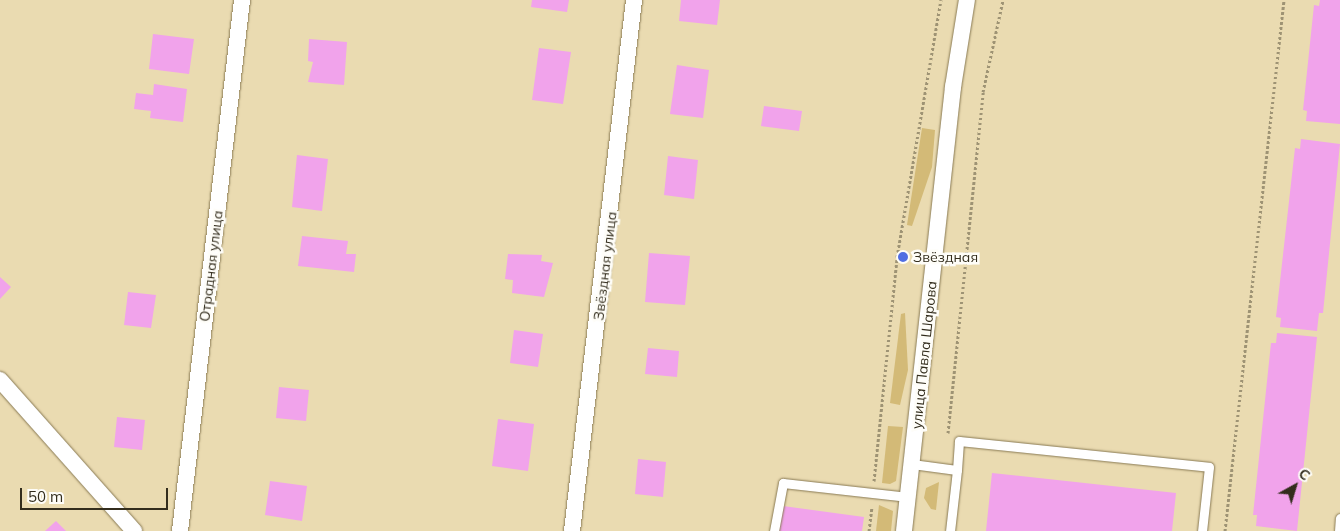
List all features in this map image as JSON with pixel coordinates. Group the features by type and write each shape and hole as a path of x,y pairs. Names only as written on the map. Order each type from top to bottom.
{"street":[{"name":"Отрадная улица","path":"180,531 242,0"},
{"name":"Звёздная улица","path":"572,531 634,0"},
{"name":"улица Павла Шарова","path":"904,531 953,87 967,0"},
{"path":"0,380 134,531"}],"lane":[{"path":"950,531 959,441 1209,467 1202,531"},
{"path":"912,464 957,470"},
{"path":"774,531 782,483 908,497"},
{"path":"1338,531 1340,518"}],"path":[{"path":"869,531 897,256 941,0"},
{"path":"948,439 983,92 1003,0"},
{"path":"1224,531 1284,0"}],"shaded area":[{"path":"922,128 935,130 932,167 912,226 907,225"},
{"path":"905,313 908,370 900,405 890,403 901,314"},
{"path":"888,426 903,427 896,481 890,484 882,483"},
{"path":"939,482 936,510 931,509 924,498 926,488"},
{"path":"879,505 893,511 891,531 876,531"}],"building":[{"path":"532,0 569,0 567,12 531,7"},
{"path":"681,0 720,0 717,25 679,21"},
{"path":"1320,0 1340,0 1340,124 1306,121 1307,111 1303,110 1314,5 1319,6"},
{"path":"153,34 194,39 189,74 149,69"},
{"path":"309,39 347,42 344,85 308,82 313,62 308,61"},
{"path":"539,48 571,52 563,104 532,100"},
{"path":"677,65 709,70 703,118 670,114"},
{"path":"154,84 187,89 183,122 150,118 151,111 134,109 136,93 153,95"},
{"path":"764,106 802,111 799,131 761,126"},
{"path":"1301,139 1340,144 1323,313 1319,313 1317,331 1280,327 1281,318 1276,317 1295,148 1300,149"},
{"path":"297,155 328,159 322,211 292,207"},
{"path":"668,156 698,160 694,199 664,195"},
{"path":"302,236 348,241 346,254 356,254 354,272 298,266"},
{"path":"649,253 690,256 685,305 645,302"},
{"path":"508,254 542,255 541,261 553,263 544,297 512,293 513,280 505,279"},
{"path":"0,277 11,287 0,299"},
{"path":"128,292 156,295 151,328 124,325"},
{"path":"514,330 543,334 538,367 510,363"},
{"path":"1277,333 1317,337 1297,531 1256,526 1257,515 1253,515 1271,343 1276,343"},
{"path":"648,348 679,351 677,377 645,374"},
{"path":"279,387 309,390 306,421 276,418"},
{"path":"117,417 145,420 142,450 114,447"},
{"path":"498,419 534,424 528,471 492,466"},
{"path":"638,459 666,462 663,497 635,494"},
{"path":"992,473 1176,493 1172,531 986,531"},
{"path":"270,481 307,486 302,521 265,515"},
{"path":"783,506 864,517 862,531 779,531"},
{"path":"56,521 66,531 45,531"}],"place":[{"name":"Звёздная","path":"903,257"}]}
